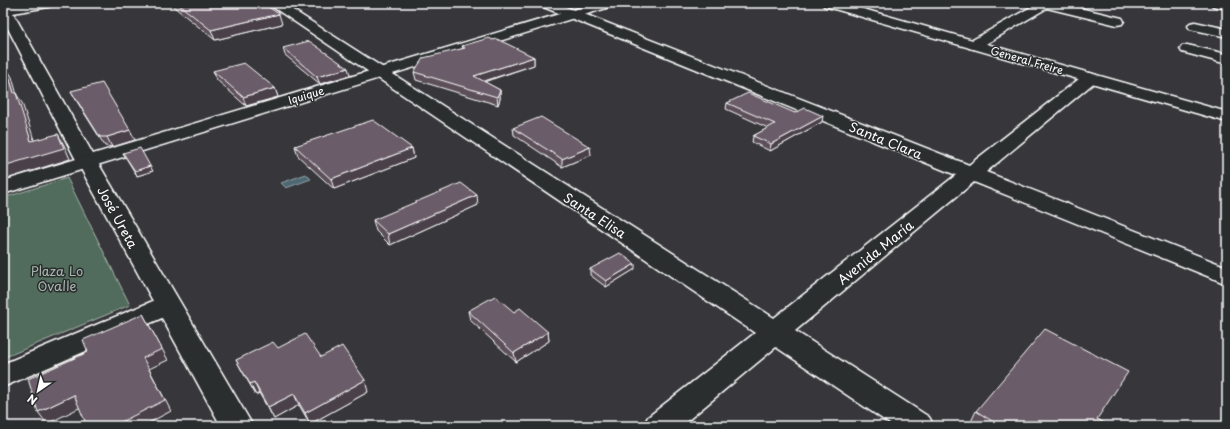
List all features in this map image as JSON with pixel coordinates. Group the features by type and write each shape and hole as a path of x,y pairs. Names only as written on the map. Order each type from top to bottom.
{"street":[{"path":"4,10 48,3"},
{"name":"Santa Elisa","path":"273,3 918,426"},
{"name":"Santa Clara","path":"545,3 1227,276"},
{"name":"Iquique","path":"3,188 608,3"},
{"name":"General Freire","path":"828,3 1227,117"},
{"path":"974,45 1047,3 1117,20"},
{"path":"1217,3 1227,5"},
{"name":"José Ureta","path":"4,10 87,162 236,426"},
{"path":"1195,26 1227,33"},
{"path":"1187,49 1227,58"},
{"name":"Avenida María","path":"659,426 1090,78"},
{"path":"3,376 168,305"}],"green space":[{"name":"Plaza Lo Ovalle","path":"67,178 130,305 3,358 3,198"}],"water":[{"path":"306,174 311,179 286,188 281,183"}],"building":[{"path":"177,3 262,3 279,14 211,30"},
{"path":"489,38 493,40 497,39 534,57 474,76 500,90 497,97 414,72 423,58 465,48 462,46"},
{"path":"309,41 348,68 317,77 283,48"},
{"path":"244,63 275,88 243,97 213,71"},
{"path":"3,67 6,67 14,93 16,93 31,141 58,134 64,148 3,166"},
{"path":"102,83 130,130 107,137 100,137 71,91"},
{"path":"748,93 795,113 805,108 823,116 771,144 753,136 775,124 727,103"},
{"path":"541,117 590,147 562,159 513,128"},
{"path":"373,120 412,148 331,179 295,146"},
{"path":"140,148 150,166 135,171 123,153"},
{"path":"461,183 477,195 388,234 373,220"},
{"path":"620,253 635,264 606,281 590,269"},
{"path":"495,296 514,312 520,308 548,332 514,353 468,311"},
{"path":"143,314 162,349 143,358 165,400 113,426 87,426 74,395 38,412 28,379 88,352 83,340"},
{"path":"1045,329 1128,372 1097,419 1110,426 1000,426 976,411"},
{"path":"305,334 321,357 342,346 365,380 305,413 294,394 268,407 254,382 250,384 236,360 273,342 278,348"}]}
